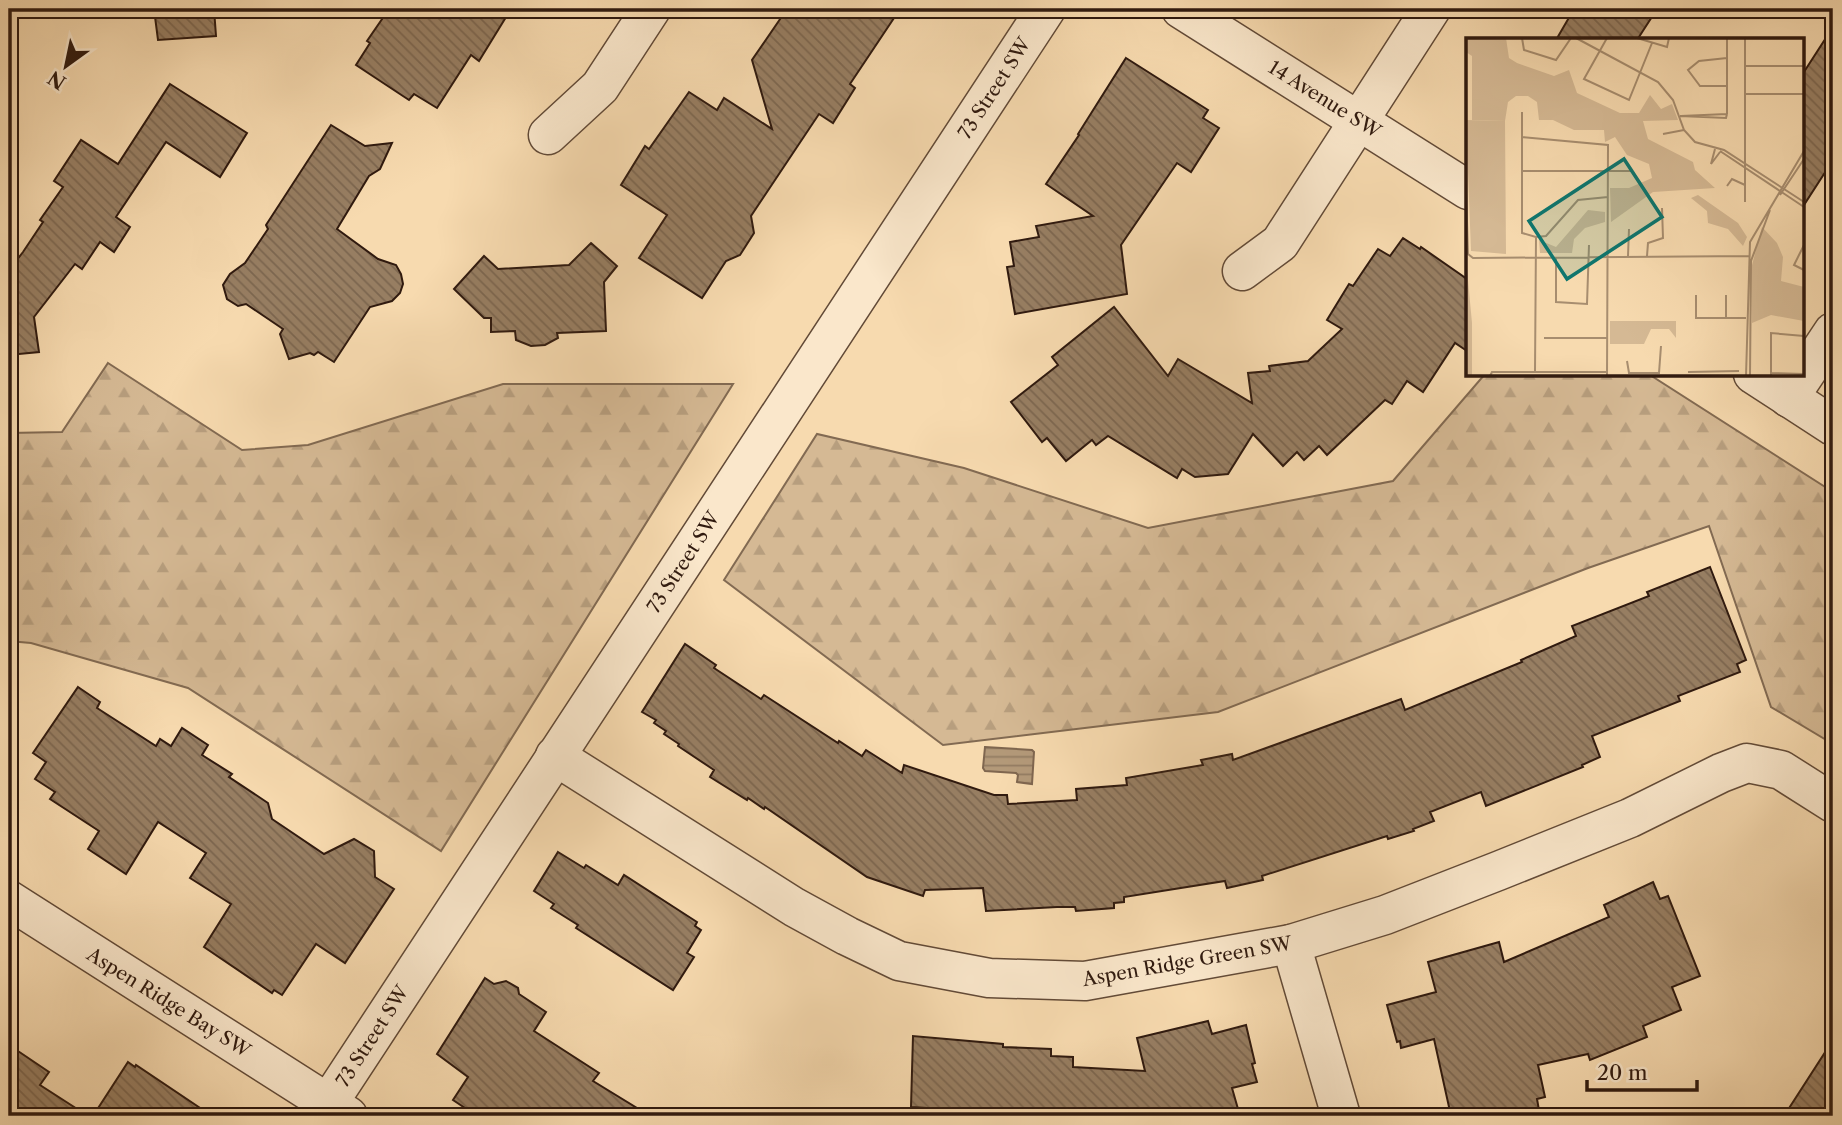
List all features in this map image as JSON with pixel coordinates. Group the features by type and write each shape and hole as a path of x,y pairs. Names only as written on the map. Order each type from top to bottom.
{"street":[{"path":"548,135 600,87 651,9"},
{"name":"73 Street SW","path":"332,1112 555,756 1046,9"},
{"name":"14 Avenue SW","path":"1181,9 1466,189"},
{"path":"1242,271 1280,243 1431,9"},
{"path":"1804,376 1833,332"},
{"path":"1755,376 1833,426"},
{"path":"1789,398 1804,376"},
{"name":"Aspen Ridge Green SW","path":"555,756 794,908 899,961 989,978 1085,981 1291,944 1385,915 1510,866 1630,818 1747,763 1781,770 1833,803"},
{"name":"Aspen Ridge Bay SW","path":"9,900 332,1112"},
{"path":"1291,944 1341,1116"}],"green space":[{"path":"108,363 242,450 308,445 503,384 733,384 441,851 188,688 31,643 9,641 9,433 62,432"},
{"path":"1483,376 1652,376 1833,492 1833,744 1771,707 1709,526 1588,568 1218,712 943,745 724,580 817,434 964,468 1148,528 1393,481"}],"shaded area":[{"path":"985,747 1032,750 1032,784 1017,782 1016,773 985,771"}],"building":[{"path":"154,9 214,9 216,36 158,40"},
{"path":"389,9 511,9 479,61 471,55 437,108 414,94 409,100 356,65 370,43 367,41"},
{"path":"787,9 900,9 850,84 855,88 833,123 819,114 751,216 754,233 740,255 726,261 702,298 639,258 667,215 621,185 645,146 649,149 689,92 717,110 724,98 772,129 752,60"},
{"path":"1574,9 1657,9 1638,38 1557,38"},
{"path":"1833,27 1833,160 1804,205 1804,72"},
{"path":"1126,58 1208,110 1203,118 1219,128 1191,172 1177,163 1121,245 1127,294 1015,314 1007,267 1014,266 1010,242 1039,237 1036,226 1093,216 1046,184"},
{"path":"170,84 247,133 220,177 166,142 116,217 130,227 114,252 100,242 82,269 75,264 34,317 39,352 9,355 9,265 13,265 23,252 43,222 40,220 63,187 54,181 81,140 118,164"},
{"path":"331,125 365,146 392,143 380,169 369,176 337,229 378,259 396,265 403,284 400,293 392,301 370,307 334,362 318,352 289,359 280,334 283,329 246,304 238,306 227,299 223,285 230,274 245,263 268,229 266,225"},
{"path":"1403,238 1420,249 1421,247 1466,278 1466,350 1455,343 1423,392 1407,381 1392,404 1385,400 1327,455 1319,446 1304,460 1297,452 1283,466 1253,434 1228,474 1195,477 1182,469 1177,478 1108,436 1096,445 1092,440 1066,461 1047,438 1042,442 1011,402 1058,365 1052,357 1114,307 1168,376 1178,359 1252,403 1248,373 1270,371 1269,366 1308,361 1342,329 1327,320 1349,284 1353,286 1378,249 1390,256"},
{"path":"591,243 617,266 604,282 606,331 557,333 558,338 545,345 531,346 516,340 515,331 491,332 491,318 484,318 454,289 484,256 498,269 569,265"},
{"path":"1710,567 1746,660 1737,664 1740,672 1678,696 1680,701 1592,736 1600,757 1582,765 1583,767 1486,806 1481,792 1430,812 1434,821 1413,829 1414,831 1388,839 1387,836 1262,876 1263,880 1227,888 1225,881 1124,897 1124,902 1114,903 1114,908 1076,911 1075,907 1057,907 986,911 983,888 925,890 923,896 867,877 765,807 764,809 748,798 747,800 710,777 714,770 678,746 679,744 664,734 666,731 654,723 656,720 642,712 685,644 716,665 714,668 761,699 764,695 838,743 839,741 862,756 866,750 902,773 904,765 994,795 1007,795 1008,804 1077,800 1076,789 1127,785 1126,778 1203,765 1201,760 1232,754 1233,760 1401,699 1405,710 1522,662 1521,660 1576,636 1572,626 1649,596 1647,592"},
{"path":"78,687 100,702 97,708 156,746 160,739 171,746 182,728 208,745 202,755 232,774 229,777 268,803 272,819 324,854 354,839 374,851 375,877 394,889 345,963 316,944 282,995 274,990 272,993 204,947 231,904 190,878 206,853 158,822 126,874 88,849 99,831 50,799 55,792 35,779 46,762 33,753"},
{"path":"558,852 584,868 586,865 618,885 624,875 697,922 695,926 701,930 687,953 694,957 673,990 576,928 578,925 551,908 554,904 534,891"},
{"path":"1653,882 1660,899 1668,896 1700,976 1672,987 1681,1010 1643,1026 1647,1037 1590,1060 1588,1054 1538,1065 1545,1097 1537,1099 1540,1116 1451,1116 1434,1039 1401,1048 1387,1005 1436,992 1428,962 1499,942 1504,962 1609,917 1604,905"},
{"path":"485,978 494,984 506,981 518,988 519,994 546,1012 534,1031 599,1073 593,1081 650,1116 477,1116 453,1100 468,1077 437,1054"},
{"path":"1208,1021 1212,1034 1246,1025 1257,1082 1232,1088 1240,1116 926,1116 926,1108 911,1107 913,1036 1003,1044 1003,1047 1051,1049 1051,1056 1073,1057 1073,1067 1145,1071 1137,1038"},
{"path":"1833,1040 1833,1116 1784,1116"},
{"path":"9,1045 49,1072 40,1085 88,1116 9,1116"},
{"path":"128,1062 135,1067 136,1065 212,1116 93,1116"}]}
